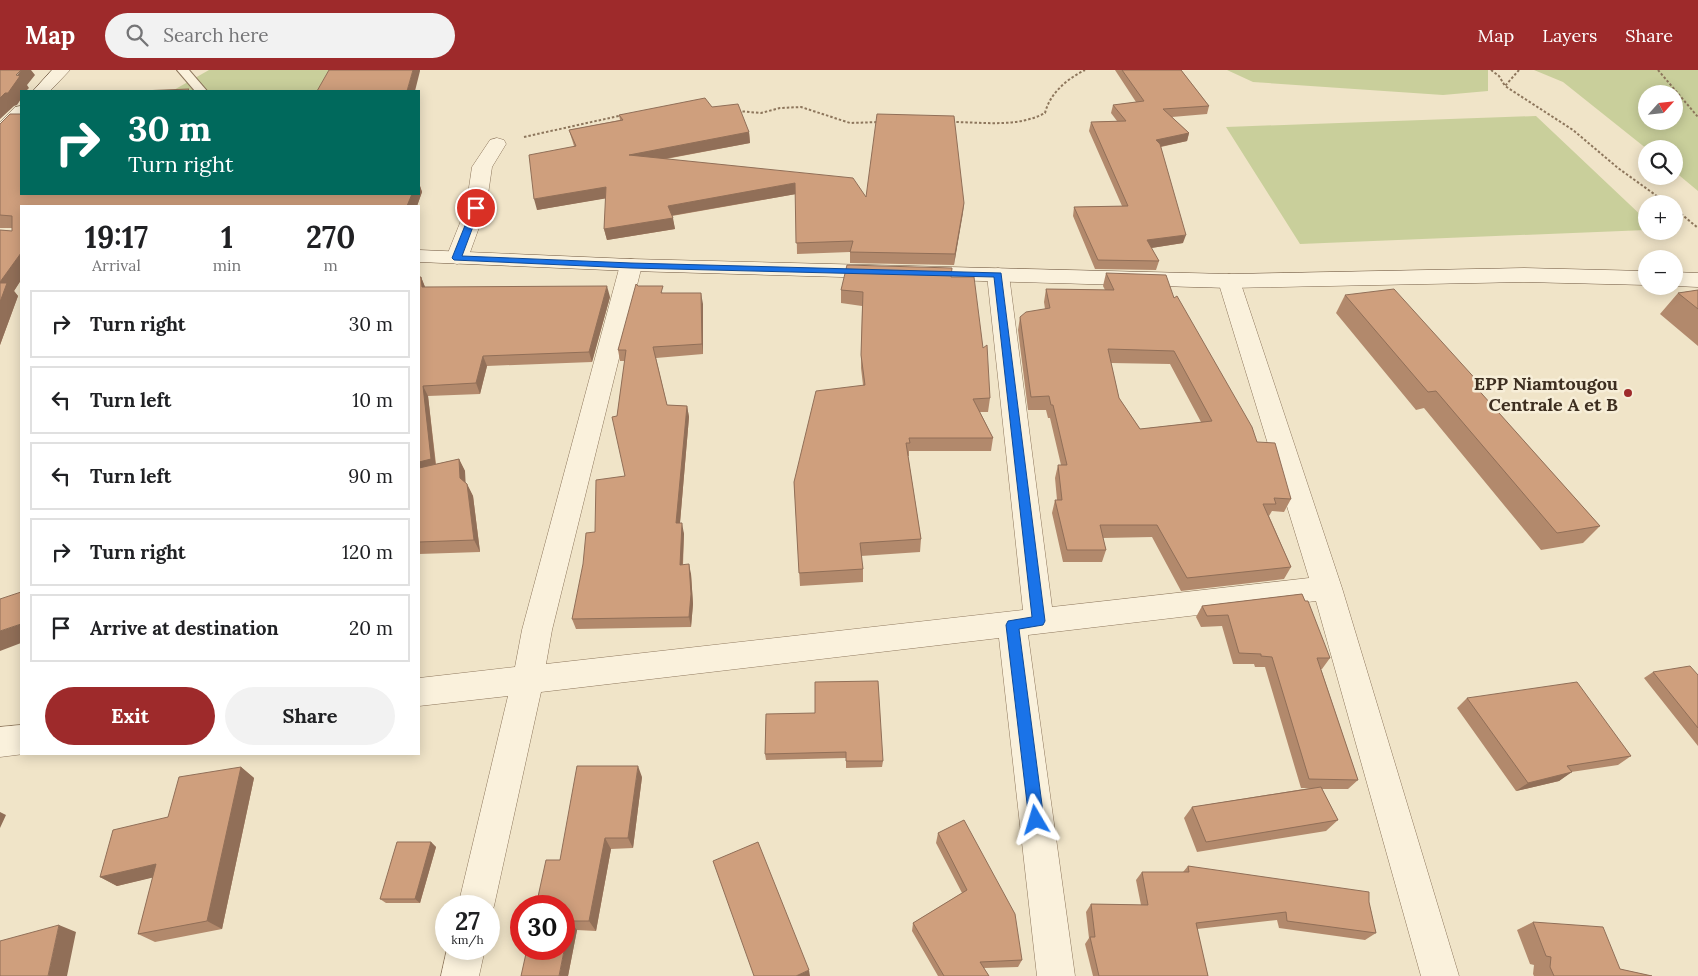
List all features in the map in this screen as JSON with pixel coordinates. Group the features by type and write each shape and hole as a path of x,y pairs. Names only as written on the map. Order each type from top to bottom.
{"street":[{"path":"42,90 62,70"},
{"path":"0,133 20,113"},
{"path":"457,258 476,208 482,167 497,144"},
{"path":"420,256 631,266 1228,281 1524,275 1638,278"},
{"path":"479,895 528,679 537,630 631,266"},
{"path":"998,275 1056,976"},
{"path":"1683,279 1698,280"},
{"path":"1228,281 1327,588 1440,976"},
{"path":"420,692 1327,588"},
{"path":"0,742 20,740"},
{"path":"460,976 464,960"}],"lane":[{"path":"183,70 200,90"}],"path":[{"path":"951,122 1012,122 1038,119 1045,113 1046,103 1056,91 1078,73 1085,70"},
{"path":"1491,70 1499,76 1505,86 1573,130 1618,168 1656,195"},
{"path":"1505,86 1519,70"},
{"path":"1658,70 1678,96 1687,103 1698,117"},
{"path":"734,111 761,113 780,108 801,107 850,123 885,121"},
{"path":"497,144 626,115"},
{"path":"1683,216 1698,228"}],"green space":[{"path":"209,70 392,70 383,90 174,90"},
{"path":"1227,70 1488,70 1488,91 1443,95 1253,82"},
{"path":"1534,70 1698,70 1698,191 1683,178 1683,140 1638,140 1638,142 1563,82"},
{"path":"1536,116 1638,212 1638,230 1300,244 1226,127"}],"building":[{"path":"0,70 21,70 16,75 20,76 8,93 5,93 0,98"},
{"path":"329,70 413,70 407,90 318,90"},
{"path":"1122,70 1181,70 1209,106 1163,109 1189,133 1156,140 1160,144 1186,235 1147,240 1159,261 1098,260 1074,207 1128,206 1091,122 1126,121 1113,105 1144,101"},
{"path":"705,98 712,107 738,104 749,132 629,155 853,178 866,197 877,114 954,116 964,203 955,254 850,252 853,241 796,243 795,183 668,206 673,218 604,229 606,187 534,199 529,155 576,146 569,130 623,120 619,115"},
{"path":"10,114 20,114 20,195 412,195 407,205 20,205 20,254 0,282 0,230 12,231 12,216 0,215 0,124"},
{"path":"847,265 952,268 951,277 974,277 983,348 987,345 990,398 973,399 993,438 909,438 910,443 906,443 921,539 860,543 863,569 799,573 794,482 816,391 865,385 861,355 863,292 841,290"},
{"path":"1106,273 1166,275 1174,298 1177,296 1252,427 1257,442 1275,443 1291,499 1274,498 1276,504 1263,504 1291,567 1187,578 1157,525 1100,525 1106,550 1067,550 1055,500 1062,500 1058,465 1067,465 1053,405 1051,405 1049,396 1031,397 1020,317 1026,312 1050,308 1046,289 1114,290","holes":["1108,349 1174,351 1212,421 1140,429 1119,398"]},
{"path":"420,277 422,287 607,286 589,352 483,356 476,383 423,386 431,459 420,462"},
{"path":"0,283 7,283 0,302"},
{"path":"636,284 638,286 663,286 661,293 701,293 702,344 653,347 667,405 687,406 676,523 682,523 680,565 689,564 691,594 689,617 572,619 583,564 586,533 595,532 596,480 625,476 612,417 617,416 626,350 618,350"},
{"path":"1394,289 1480,384 1474,385 1600,526 1557,533 1436,391 1428,392 1345,295"},
{"path":"1698,290 1698,309 1680,295 1683,295 1683,292"},
{"path":"459,459 460,478 467,484 474,540 420,542 420,468"},
{"path":"20,592 20,624 0,631 0,599"},
{"path":"1302,594 1305,601 1308,601 1330,658 1317,658 1358,780 1309,779 1272,657 1261,656 1261,654 1239,653 1228,615 1207,616 1202,606"},
{"path":"1690,666 1698,675 1698,728 1653,672"},
{"path":"878,681 883,761 846,761 846,752 765,754 766,714 815,713 815,682"},
{"path":"1577,682 1631,756 1567,766 1572,772 1528,783 1467,698"},
{"path":"577,766 638,766 628,838 605,838 589,921 575,921 575,895 538,895 546,860 560,860"},
{"path":"241,767 207,921 138,934 156,864 100,877 113,830 168,817 179,777"},
{"path":"1321,787 1338,820 1206,842 1192,807"},
{"path":"964,820 1015,914 1022,960 980,962 989,976 944,976 913,923 967,890 938,833"},
{"path":"397,842 431,842 415,899 380,899"},
{"path":"758,842 809,970 796,976 754,976 713,861"},
{"path":"1188,866 1369,892 1369,902 1376,933 1287,921 1286,912 1196,923 1208,976 1099,976 1090,937 1095,937 1091,904 1148,905 1142,872 1189,872"},
{"path":"1533,922 1603,927 1620,969 1652,976 1554,976 1550,967 1551,957 1546,956"},
{"path":"59,925 48,976 0,976 0,941"},
{"path":"525,960 562,960 559,976 521,976"}],"place":[{"name":"EPP Niamtougou Centrale A et B","path":"1628,393"}],"route":[{"path":"476,208 457,258 631,266 998,275 1039,621 1012,625 1036,820"}]}
